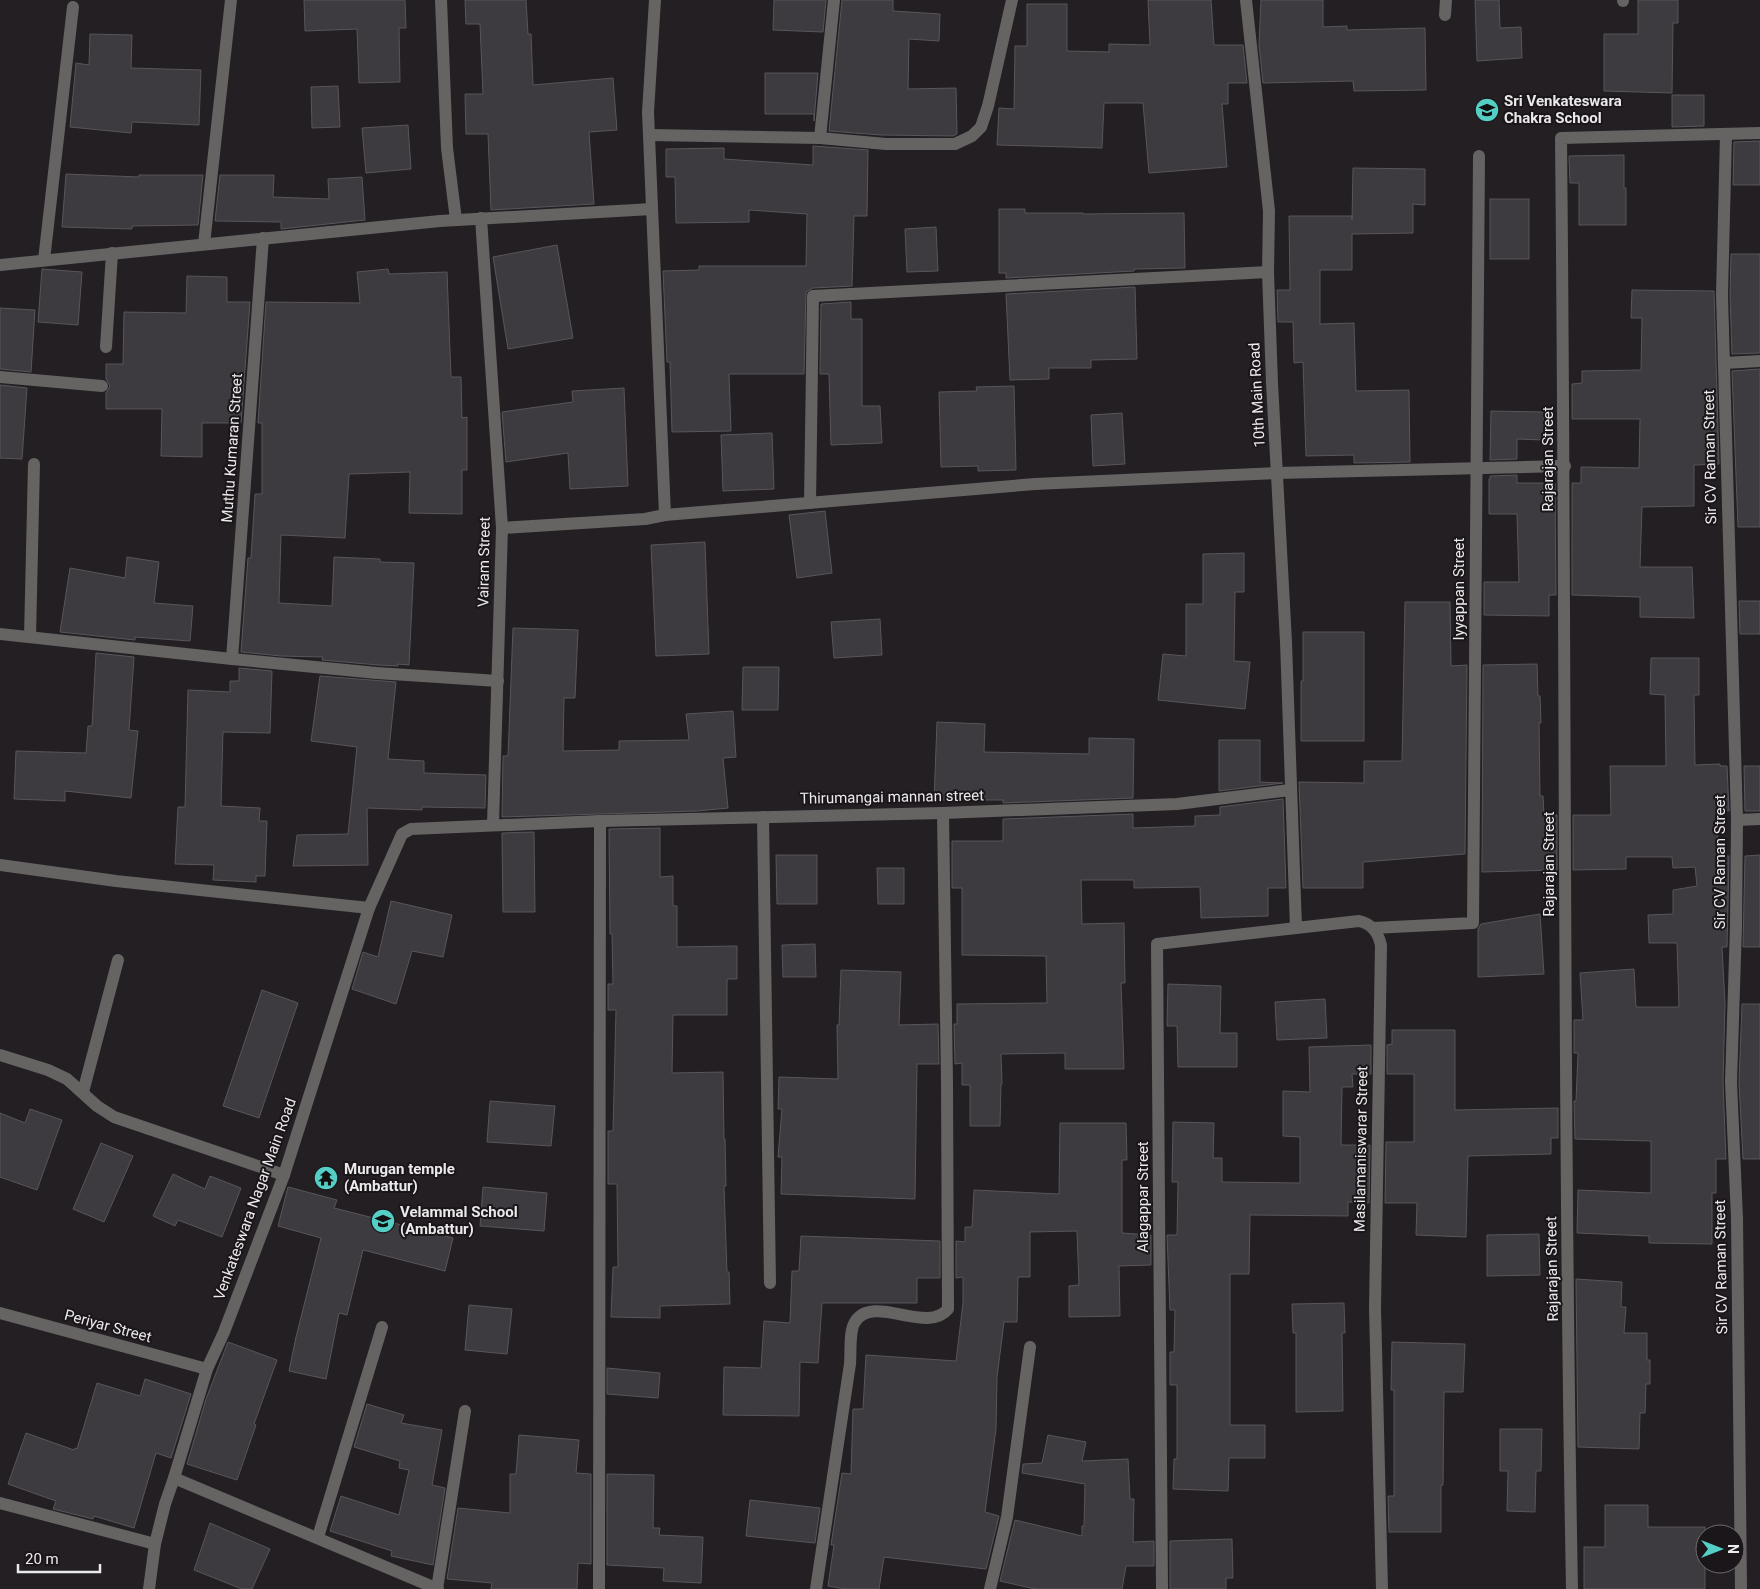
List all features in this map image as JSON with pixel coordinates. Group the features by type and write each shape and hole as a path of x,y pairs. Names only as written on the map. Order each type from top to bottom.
{"street":[{"path":"204,244 231,0"},
{"path":"442,0 447,148 456,220"},
{"path":"655,0 648,112 665,515"},
{"path":"820,138 834,0"},
{"path":"649,135 820,138 886,144 955,144 972,136 981,127 988,106 1012,0"},
{"name":"10th Main Road","path":"1246,0 1269,211 1268,272 1272,383 1286,642 1290,790"},
{"path":"1446,0 1446,15"},
{"path":"44,260 73,7"},
{"path":"1726,135 1760,133"},
{"name":"Rajarajan Street","path":"1572,1589 1565,999 1565,466 1561,138 1726,135"},
{"name":"Sir CV Raman Street","path":"1726,135 1722,295 1737,820 1731,1082 1737,1218 1741,1589"},
{"name":"Iyyappan Street","path":"1373,928 1473,923 1480,156"},
{"path":"0,265 456,220 652,209"},
{"name":"Vairam Street","path":"481,218 502,528 494,825"},
{"name":"Muthu Kumaran Street","path":"232,659 263,238"},
{"path":"106,347 112,253"},
{"path":"810,503 813,296 1268,272"},
{"path":"1724,363 1760,361"},
{"path":"0,377 102,386"},
{"path":"30,637 34,464"},
{"path":"502,528 645,518 1035,484 1277,473 1565,466"},
{"path":"0,634 376,673 498,681"},
{"path":"1290,790 1296,928 1359,921 1367,923 1373,928"},
{"name":"Thirumangai mannan street","path":"494,825 763,816 943,813 1177,804 1290,790"},
{"path":"816,1589 850,1364 852,1329 855,1322 861,1316 868,1313 878,1312 932,1318 945,1314 948,1309 948,1082 943,813"},
{"path":"763,816 770,1283"},
{"path":"1737,820 1760,819"},
{"path":"599,1589 600,821"},
{"name":"Venkateswara Nagar Main Road","path":"149,1589 155,1544 165,1504 207,1370 224,1332 284,1175 369,908 402,834 411,829 494,825"},
{"path":"0,865 116,881 369,908"},
{"name":"Alagappar Street","path":"1162,1589 1157,944 1296,928"},
{"name":"Masilamaniswarar Street","path":"1373,928 1381,945 1375,1308 1382,1589"},
{"path":"83,1092 118,960"},
{"path":"0,1055 67,1078 96,1106 114,1117 284,1175"},
{"name":"Periyar Street","path":"0,1313 207,1370"},
{"path":"318,1537 382,1327"},
{"path":"990,1589 1007,1517 1030,1347"},
{"path":"174,1478 318,1537 437,1589 465,1411"},
{"path":"0,1503 155,1544"}],"building":[{"path":"304,0 405,0 406,28 399,28 400,82 359,83 357,29 305,31"},
{"path":"465,0 526,0 528,34 531,34 533,85 613,78 617,130 589,132 594,204 491,210 488,134 466,134 465,94 483,94 480,24 466,24"},
{"path":"774,0 826,0 823,32 773,30"},
{"path":"842,0 893,0 893,11 940,14 939,41 909,39 908,89 956,88 957,134 953,136 881,135 829,131"},
{"path":"1148,0 1211,0 1214,45 1243,45 1247,83 1228,83 1228,104 1222,104 1227,167 1149,173 1143,103 1104,103 1102,148 997,145 999,108 1014,109 1015,46 1027,46 1027,4 1067,4 1067,51 1109,52 1109,44 1150,45"},
{"path":"1261,0 1323,0 1323,27 1347,26 1347,30 1425,28 1426,90 1354,91 1353,81 1263,83 1259,45"},
{"path":"1475,0 1499,0 1500,28 1521,27 1522,58 1477,61"},
{"path":"1638,0 1678,0 1678,23 1673,23 1672,93 1604,91 1604,34 1638,34"},
{"path":"90,34 132,35 131,68 201,70 199,125 132,122 131,133 70,127 76,63 89,65"},
{"path":"765,73 818,73 814,121 814,114 765,114"},
{"path":"338,86 340,127 312,128 311,87"},
{"path":"1672,95 1704,95 1704,126 1672,127"},
{"path":"408,125 411,169 366,173 362,128"},
{"path":"1760,141 1760,185 1733,185 1734,142"},
{"path":"813,146 868,150 867,216 854,216 852,286 813,288 806,292 804,374 729,374 731,431 672,432 670,362 667,362 663,271 699,270 699,266 806,266 807,214 749,210 749,222 676,223 675,177 666,177 666,149 724,148 724,159 813,165"},
{"path":"1624,155 1626,225 1579,225 1579,183 1570,183 1569,156"},
{"path":"1353,168 1425,169 1425,205 1413,204 1413,233 1352,234 1352,270 1320,270 1320,324 1354,323 1356,391 1409,390 1410,462 1354,463 1354,455 1306,456 1303,362 1294,363 1293,322 1278,322 1277,290 1290,290 1289,216 1352,216 1352,220"},
{"path":"66,174 139,177 139,175 203,175 198,225 132,226 132,229 62,227"},
{"path":"220,175 274,175 273,197 329,199 328,179 362,177 365,220 281,229 281,222 215,221"},
{"path":"1490,199 1529,199 1529,259 1490,259"},
{"path":"999,209 1025,209 1025,213 1184,213 1185,268 1134,269 1134,271 1006,278 1006,273 999,273"},
{"path":"936,227 938,271 907,272 905,229"},
{"path":"557,245 573,338 508,349 493,257"},
{"path":"1731,254 1760,254 1760,353 1732,354"},
{"path":"42,269 82,272 78,325 38,322"},
{"path":"388,269 389,274 447,272 451,377 461,377 462,418 467,417 467,470 462,470 462,514 409,513 410,472 349,474 345,538 281,535 279,603 332,606 334,557 380,559 380,562 414,563 409,665 378,665 322,660 323,657 281,656 241,652 248,558 251,558 255,494 262,494 262,423 258,423 266,302 360,303 357,272"},
{"path":"187,276 227,277 227,302 250,302 241,423 202,423 202,457 161,456 162,409 106,409 106,393 110,386 106,379 106,364 123,364 124,312 186,313"},
{"path":"1135,287 1137,359 1091,360 1091,368 1049,368 1049,379 1010,380 1006,294"},
{"path":"1632,290 1714,291 1719,464 1694,465 1694,506 1642,507 1640,567 1692,567 1694,618 1640,617 1640,597 1572,595 1572,483 1581,483 1581,467 1639,468 1640,419 1572,419 1572,384 1582,383 1582,371 1641,370 1642,318 1631,318"},
{"path":"851,302 851,319 862,319 862,406 880,406 882,443 831,445 829,374 820,374 821,304"},
{"path":"0,308 35,310 31,372 0,369"},
{"path":"1760,369 1760,527 1738,527 1732,371"},
{"path":"0,385 27,388 22,459 0,458"},
{"path":"1014,386 1016,470 978,471 978,466 941,467 939,392 977,391 976,387"},
{"path":"624,388 628,486 570,489 568,453 506,462 502,412 573,402 572,391"},
{"path":"1491,411 1544,412 1544,440 1517,439 1517,459 1490,460"},
{"path":"1122,413 1125,464 1093,466 1091,415"},
{"path":"772,433 774,489 723,491 721,435"},
{"path":"1517,475 1517,483 1555,483 1556,595 1549,595 1549,616 1484,615 1484,582 1519,582 1517,514 1489,514 1490,476"},
{"path":"825,511 832,573 797,578 789,515"},
{"path":"705,542 709,654 656,656 651,545"},
{"path":"1244,553 1244,592 1235,592 1234,661 1250,662 1245,709 1158,700 1163,654 1186,656 1186,604 1203,604 1203,554"},
{"path":"127,557 159,562 154,603 193,606 190,641 135,637 135,640 60,632 70,568 125,578"},
{"path":"1739,601 1760,601 1760,634 1740,634"},
{"path":"1405,602 1450,602 1451,666 1467,665 1465,854 1363,862 1363,888 1303,888 1299,782 1364,783 1364,761 1402,761"},
{"path":"880,619 882,655 834,658 831,622"},
{"path":"513,628 578,630 575,698 564,698 563,751 619,750 619,741 689,740 686,714 733,711 736,757 723,758 728,808 697,811 502,817 503,756 508,756"},
{"path":"1303,632 1364,632 1364,741 1301,741"},
{"path":"96,653 134,657 129,730 138,731 131,798 65,791 65,801 14,799 16,751 86,753 88,726 92,726"},
{"path":"1651,658 1699,658 1699,695 1694,695 1695,765 1720,764 1720,766 1727,766 1729,811 1717,810 1718,856 1729,856 1727,947 1722,947 1725,1004 1723,1082 1726,1159 1716,1159 1716,1193 1712,1193 1712,1244 1649,1243 1649,1236 1577,1233 1578,1190 1651,1193 1651,1141 1575,1139 1574,1101 1576,1101 1578,1053 1574,1053 1574,1020 1583,1020 1580,973 1634,969 1636,1007 1679,1007 1677,943 1649,943 1648,915 1673,914 1673,890 1697,886 1695,867 1673,868 1672,857 1626,857 1626,869 1573,870 1573,815 1611,815 1610,766 1666,766 1665,695 1650,694"},
{"path":"1537,664 1541,723 1539,723 1540,796 1543,796 1544,815 1557,815 1557,870 1482,872 1483,665"},
{"path":"743,667 779,667 778,710 742,710"},
{"path":"239,668 272,671 270,733 223,732 221,806 260,808 259,821 267,821 265,876 256,876 256,882 213,880 214,865 175,864 178,807 185,807 188,690 230,692 230,681 239,681"},
{"path":"320,676 396,682 388,759 424,761 424,773 486,775 485,808 422,807 422,810 367,808 368,865 293,866 297,835 348,834 357,747 311,741"},
{"path":"937,722 985,724 984,752 1089,754 1089,738 1134,739 1133,798 1003,803 1003,800 934,800"},
{"path":"1219,740 1260,740 1260,782 1283,783 1219,791"},
{"path":"1744,766 1760,766 1760,811 1745,811"},
{"path":"1283,799 1286,888 1268,888 1268,916 1201,918 1200,887 1134,888 1134,880 1081,880 1082,924 1124,923 1125,983 1121,983 1124,1069 1065,1069 1065,1053 1001,1054 1000,1126 970,1126 970,1085 962,1085 962,1063 955,1064 954,1024 957,1024 957,1004 1047,1003 1046,956 962,955 962,888 952,888 952,841 1003,841 1003,819 1133,814 1133,828 1195,826 1195,816 1220,815 1220,807"},
{"path":"660,828 660,877 673,876 673,906 677,906 677,947 737,946 737,979 727,979 727,1015 673,1015 672,1073 723,1072 726,1186 724,1186 730,1304 660,1306 660,1318 611,1317 613,1267 618,1267 617,1184 608,1184 608,1131 613,1131 616,1010 608,1010 608,984 613,984 612,934 610,934 609,829"},
{"path":"534,832 535,912 503,912 502,833"},
{"path":"776,855 817,855 817,904 777,904"},
{"path":"1760,855 1760,947 1743,947 1745,856"},
{"path":"877,868 904,868 904,904 878,904"},
{"path":"391,901 452,915 443,957 412,951 396,1004 352,989 363,952 378,957"},
{"path":"1540,914 1544,974 1478,977 1478,929 1481,924"},
{"path":"815,944 816,977 783,977 782,945"},
{"path":"841,970 901,972 899,1025 938,1024 939,1064 917,1064 915,1199 781,1194 782,1157 778,1157 782,1109 778,1109 779,1077 838,1079 837,1025 839,1025"},
{"path":"1168,984 1221,986 1220,1033 1237,1033 1237,1067 1178,1067 1177,1026 1167,1026"},
{"path":"262,990 298,1003 259,1118 223,1106"},
{"path":"1325,999 1327,1038 1277,1040 1275,1002"},
{"path":"1742,1004 1760,1004 1760,1159 1743,1159 1739,1082"},
{"path":"1392,1030 1455,1030 1455,1110 1558,1108 1558,1138 1551,1138 1551,1154 1468,1156 1466,1237 1416,1235 1417,1203 1385,1203 1386,1142 1414,1142 1414,1074 1387,1074 1387,1045 1392,1044"},
{"path":"1371,1045 1371,1074 1352,1074 1353,1087 1342,1087 1341,1145 1370,1145 1369,1203 1348,1202 1348,1216 1250,1215 1249,1274 1230,1274 1230,1425 1265,1425 1265,1458 1229,1458 1228,1491 1173,1489 1174,1459 1177,1459 1177,1385 1170,1385 1170,1352 1174,1352 1175,1310 1170,1310 1167,1235 1177,1235 1178,1182 1172,1182 1173,1122 1214,1123 1213,1158 1222,1158 1222,1182 1300,1183 1300,1137 1283,1136 1283,1091 1310,1092 1309,1047"},
{"path":"490,1101 555,1106 551,1146 487,1142"},
{"path":"30,1109 62,1120 37,1190 0,1177 0,1113 25,1123"},
{"path":"1060,1123 1126,1123 1127,1160 1122,1160 1122,1233 1151,1235 1151,1265 1119,1266 1120,1316 1069,1317 1069,1286 1079,1285 1077,1231 1030,1232 1030,1277 1018,1277 1017,1322 1004,1322 997,1377 996,1429 985,1512 999,1516 986,1569 884,1557 879,1589 846,1589 828,1586 834,1545 831,1545 842,1473 851,1474 853,1409 863,1409 866,1355 956,1361 963,1303 963,1277 956,1278 956,1241 965,1242 965,1227 972,1227 974,1190 1059,1194"},
{"path":"101,1143 133,1156 104,1222 73,1209"},
{"path":"173,1174 205,1189 210,1176 241,1188 222,1237 178,1220 175,1226 153,1216"},
{"path":"288,1187 337,1200 334,1208 453,1238 445,1271 363,1250 347,1315 339,1313 326,1379 289,1371 321,1238 278,1226"},
{"path":"483,1187 547,1193 544,1231 480,1226"},
{"path":"1539,1234 1540,1275 1487,1276 1487,1235"},
{"path":"801,1236 940,1241 940,1278 917,1278 917,1303 822,1303 818,1363 800,1362 799,1416 723,1415 724,1367 761,1368 764,1321 790,1323 792,1271 799,1271"},
{"path":"1576,1279 1622,1282 1621,1307 1626,1307 1624,1333 1647,1333 1647,1360 1650,1360 1650,1384 1646,1384 1645,1413 1640,1413 1639,1449 1578,1447"},
{"path":"1344,1303 1345,1333 1342,1333 1343,1411 1296,1412 1296,1333 1293,1333 1292,1304"},
{"path":"469,1305 512,1309 507,1354 465,1350"},
{"path":"228,1342 277,1360 254,1424 256,1425 237,1480 187,1464 206,1399"},
{"path":"1392,1342 1465,1344 1463,1392 1444,1392 1441,1532 1389,1532 1388,1496 1394,1496 1394,1390 1391,1390"},
{"path":"607,1368 660,1373 658,1398 607,1394"},
{"path":"145,1379 191,1394 171,1458 156,1453 134,1528 94,1516 93,1519 53,1509 56,1501 8,1484 26,1433 74,1450 75,1448 77,1449 97,1383 140,1396"},
{"path":"367,1404 404,1415 401,1423 442,1430 432,1485 445,1488 433,1565 391,1556 392,1551 330,1531 341,1496 399,1515 409,1470 399,1468 400,1461 354,1447"},
{"path":"1500,1429 1542,1429 1541,1471 1536,1471 1535,1512 1507,1511 1508,1471 1500,1471"},
{"path":"519,1435 579,1440 576,1473 591,1474 591,1564 578,1563 577,1589 491,1589 492,1583 447,1579 458,1508 510,1513 510,1474 516,1474"},
{"path":"1048,1435 1086,1442 1082,1461 1128,1459 1130,1499 1134,1499 1133,1542 1154,1541 1154,1566 1126,1566 1122,1589 1035,1589 1000,1581 1015,1520 1082,1536 1085,1484 1022,1473 1023,1464 1042,1463"},
{"path":"607,1474 654,1475 653,1528 660,1528 659,1535 703,1537 701,1583 663,1581 664,1568 607,1565"},
{"path":"750,1500 820,1508 815,1543 746,1536"},
{"path":"1605,1505 1648,1505 1648,1527 1695,1527 1695,1574 1705,1574 1705,1589 1584,1589 1584,1547 1605,1547"},
{"path":"210,1523 270,1549 252,1589 242,1589 194,1570"},
{"path":"1232,1539 1233,1578 1226,1578 1226,1589 1170,1589 1170,1541"}],"place":[{"name":"Sri Venkateswara Chakra School","path":"1487,110"},
{"name":"Murugan temple (Ambattur)","path":"326,1178"},
{"name":"Velammal School (Ambattur)","path":"383,1221"}]}
